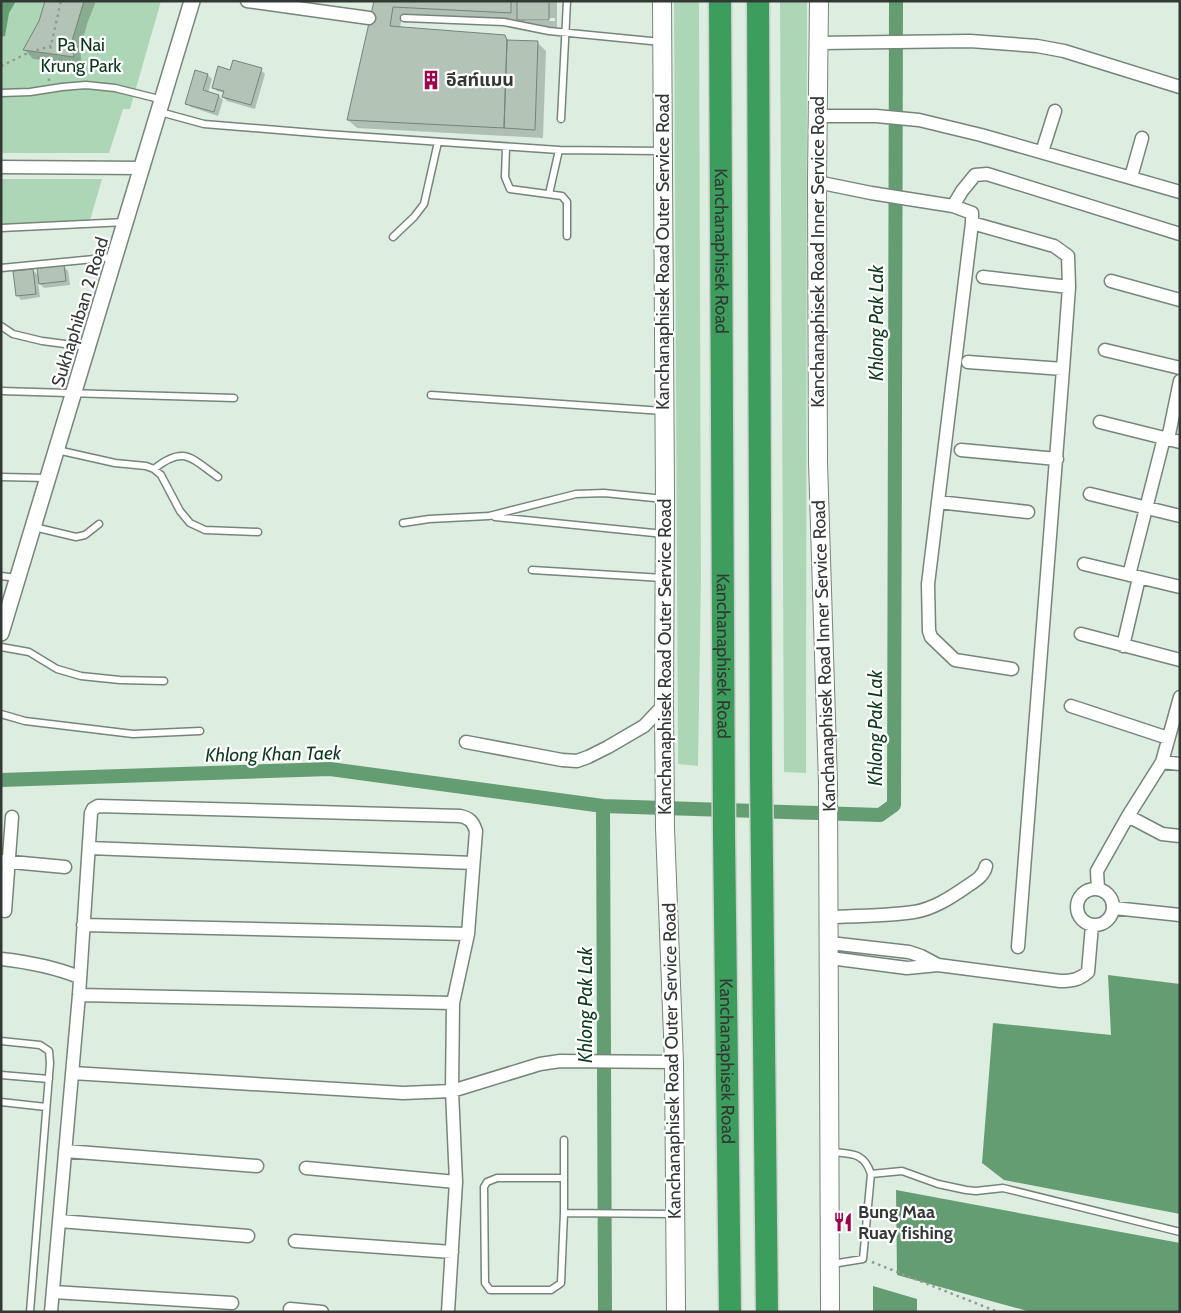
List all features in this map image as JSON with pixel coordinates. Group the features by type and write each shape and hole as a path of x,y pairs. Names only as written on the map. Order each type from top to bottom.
{"highway":[{"name":"Kanchanaphisek Road","path":"720,1 723,768 730,1312"},
{"name":"Kanchanaphisek Road","path":"758,1 761,772 767,1312"}],"main road":[{"name":"Kanchanaphisek Road Outer Service Road","path":"662,1 665,411 665,828 674,1062 676,1312"},
{"name":"Kanchanaphisek Road Inner Service Road","path":"819,1 817,182 818,462 829,842 830,1312"}],"street":[{"name":"Sukhaphiban 2 Road","path":"1,633 127,222 192,1"},
{"path":"246,1 369,18"},
{"path":"818,43 970,40 1037,46 1064,51 1180,87"},
{"path":"1042,152 1055,111"},
{"path":"818,116 876,116 919,120 1042,152 1180,192"},
{"path":"1131,177 1142,138"},
{"path":"1,167 143,168"},
{"path":"952,206 962,190 976,175 987,174 1180,234"},
{"path":"817,182 952,206 972,213 928,584 928,612 931,637 955,660 1012,669"},
{"path":"972,224 1054,246 1068,256 1069,287 1057,459 1018,947"},
{"path":"983,277 1069,287"},
{"path":"1111,281 1180,300"},
{"path":"1105,350 1180,368"},
{"path":"968,362 1063,369"},
{"path":"1123,646 1147,508 1171,439 1180,380"},
{"path":"1100,422 1171,439"},
{"path":"961,450 1057,459"},
{"path":"1090,494 1180,516"},
{"path":"938,502 1028,512"},
{"path":"1084,564 1180,588"},
{"path":"1081,634 1180,660"},
{"path":"1098,889 1097,871 1128,816 1162,762 1180,697"},
{"path":"466,742 562,760 577,760 608,747 644,726 664,705"},
{"path":"1071,706 1168,738"},
{"path":"1162,762 1180,764"},
{"path":"51,1312 79,995 91,813 98,806 460,816 468,818 473,823 476,831 468,934 452,1003 452,1091 456,1182 448,1312"},
{"path":"1128,816 1162,834 1180,836"},
{"path":"5,911 5,861 12,817"},
{"path":"89,848 473,864"},
{"path":"5,861 65,867"},
{"path":"829,918 915,912 932,907 951,898 974,882 984,873 986,866"},
{"path":"1098,889 1107,892 1112,899 1114,908 1112,916 1106,923 1097,926 1081,919 1077,911 1078,902 1082,895 1089,890 1098,889"},
{"path":"1114,908 1180,915"},
{"path":"83,925 468,934"},
{"path":"830,950 909,952 938,965 1060,981 1081,979 1088,972 1092,925"},
{"path":"1,959 34,963 79,977"},
{"path":"79,995 452,1003"},
{"path":"72,1072 395,1093 452,1091 540,1064 560,1061 622,1060 674,1062"},
{"path":"65,1151 256,1166"},
{"path":"306,1168 456,1182"},
{"path":"59,1221 248,1236"},
{"path":"295,1241 452,1252"},
{"path":"53,1292 232,1303"},
{"path":"290,1309 322,1312"}],"lane":[{"path":"561,119 567,1"},
{"path":"404,18 504,22 549,31 662,42"},
{"path":"1,92 30,92 86,85 115,88 204,124 559,150 662,151"},
{"path":"393,237 414,217 424,204 438,142"},
{"path":"506,146 505,177 510,189 562,196 567,202 567,236"},
{"path":"548,194 559,150"},
{"path":"1,228 127,222"},
{"path":"1,268 116,257"},
{"path":"1,326 13,334 42,341 89,347"},
{"path":"1,391 234,398"},
{"path":"431,395 665,411"},
{"path":"57,450 115,463 146,466 154,469 161,475 180,512 190,523 205,530 258,532"},
{"path":"154,469 166,459 184,455 192,458 218,477"},
{"path":"1,477 48,478"},
{"path":"489,516 576,494 604,493 665,499"},
{"path":"404,522 489,516 665,534"},
{"path":"33,526 76,537 85,536 99,524"},
{"path":"532,570 665,578"},
{"path":"1,576 17,578"},
{"path":"1,647 29,652 57,669 81,676 120,680 164,681"},
{"path":"1,714 25,721 133,734 200,730"},
{"path":"1,1041 40,1045 49,1051 49,1079 30,1312"},
{"path":"1,1075 49,1079"},
{"path":"1,1102 46,1107"},
{"path":"563,1178 497,1178 487,1182 484,1187 484,1283 487,1288 494,1291 551,1290 558,1287 561,1283 564,1213 564,1140"},
{"path":"831,1152 858,1155 868,1165 871,1174 863,1259 831,1264"},
{"path":"871,1174 902,1171 938,1184 966,1190 976,1191 1003,1188 1180,1232"},
{"path":"564,1213 626,1212 676,1214"}],"path":[{"path":"49,89 48,68 51,46 61,1"},
{"path":"1,66 30,52 51,46"},
{"path":"863,1259 998,1312"}],"green space":[{"name":"Pa Nai Krung Park","path":"1,1 161,1 130,109 123,109 109,153 1,153"},
{"path":"674,1 699,1 701,579 698,766 678,764"},
{"path":"780,1 807,1 806,773 784,772"},
{"path":"1,179 102,179 89,224 1,230"}],"shaded area":[{"path":"1,1 16,1 9,13 5,36 1,37"},
{"path":"1108,975 1180,984 1180,1214 1004,1180 982,1163 993,1023 1111,1035"},
{"path":"896,1190 1180,1243 1180,1312 1031,1312 897,1275"},
{"path":"873,1286 917,1299 917,1312 873,1312"}],"building":[{"path":"45,1 84,1 72,41 74,57 23,50 39,21"},
{"name":"อีสท์แมน","path":"374,1 511,1 511,13 393,7 390,26 505,35 507,40 504,128 347,120"},
{"path":"517,1 549,1 549,20 517,20"},
{"path":"507,40 538,41 535,130 504,128"},
{"path":"233,60 262,68 251,105 222,97 224,91 212,88 218,66 230,70"},
{"path":"195,70 208,74 203,90 219,95 214,112 185,104"},
{"path":"64,265 66,281 39,284 37,268"},
{"path":"33,269 36,294 16,296 13,271"}],"waterway":[{"name":"Khlong Pak Lak","path":"1,780 330,769 603,806 880,815 894,805 896,1"},
{"name":"Khlong Pak Lak","path":"603,806 605,1312"}],"place":[{"name":"อีสท์แมน","path":"431,80"},
{"name":"Bung Maa Ruay fishing","path":"843,1222"}],"water label":[{"name":"Khlong Khan Taek","path":"273,754"}]}
